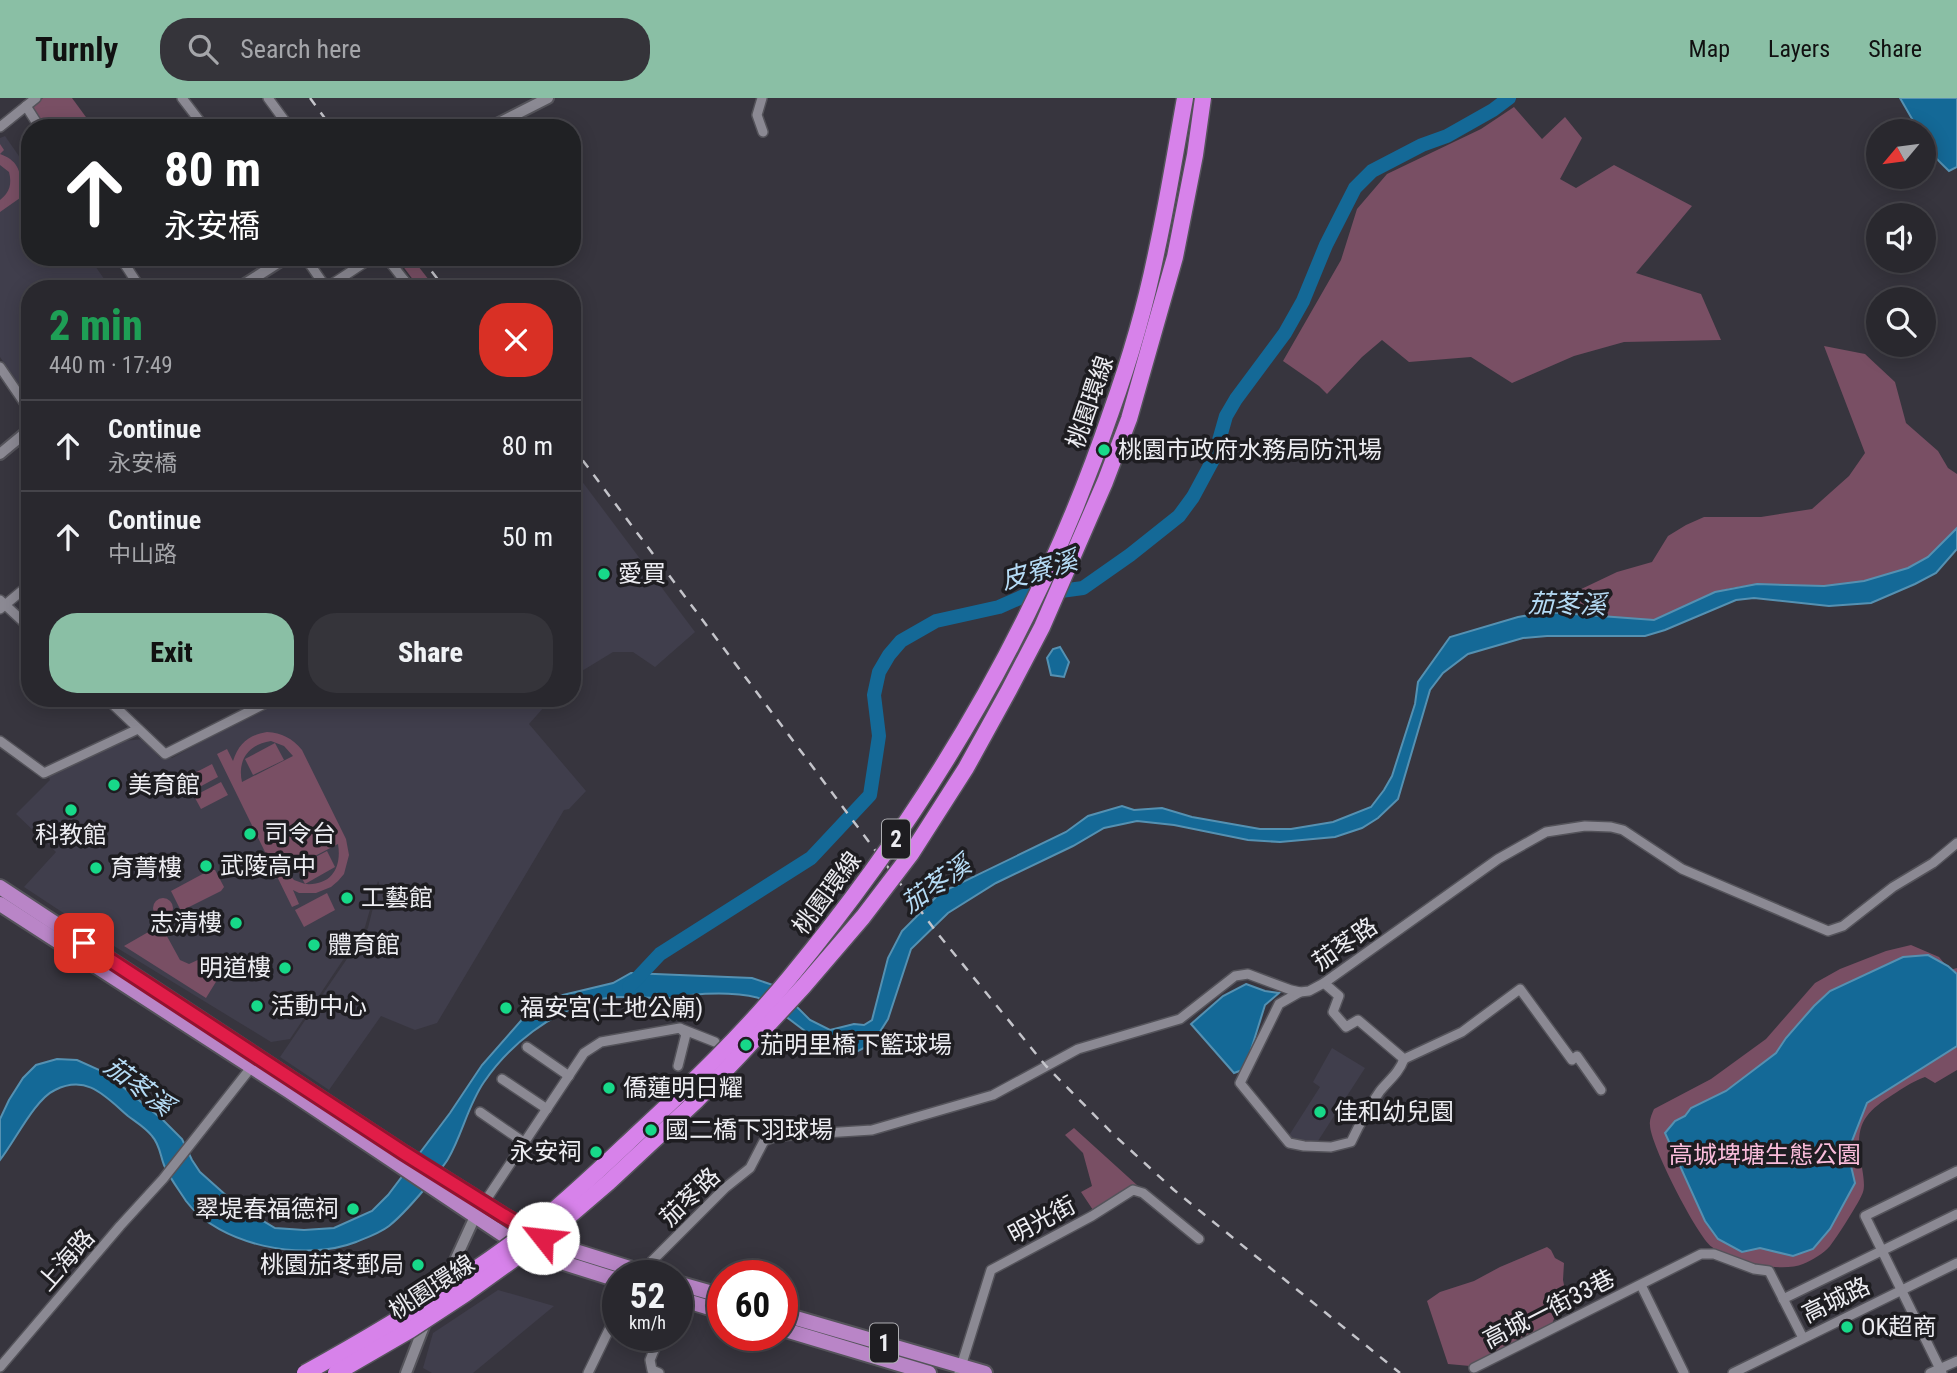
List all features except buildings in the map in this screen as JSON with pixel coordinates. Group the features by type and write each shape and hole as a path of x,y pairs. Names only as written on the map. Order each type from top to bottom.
{"highway":[{"name":"桃園環線","path":"305,1373 457,1282 532,1228 596,1172 737,1037 789,979 894,842 947,760 993,681 1025,620 1090,473 1136,333 1157,251 1185,98"},
{"name":"桃園環線","path":"336,1373 465,1294 545,1236 609,1182 696,1101 803,987 863,917 911,854 966,768 1042,627 1105,482 1129,419 1175,257 1203,98"}],"main road":[{"path":"0,887 255,1062 450,1190 483,1202 556,1245 602,1262"},
{"path":"0,904 255,1062"},
{"path":"450,1190 474,1216 520,1246 602,1275"},
{"name":"1","path":"798,1319 960,1370 985,1373"},
{"name":"1","path":"798,1334 929,1373"}],"street":[{"path":"0,127 36,98"},
{"path":"182,98 198,119"},
{"path":"268,98 283,119"},
{"path":"507,119 548,98"},
{"path":"762,98 757,115 763,132"},
{"path":"26,106 34,119"},
{"path":"251,280 273,266"},
{"path":"339,280 360,266"},
{"path":"393,266 404,280"},
{"path":"0,367 21,398"},
{"path":"0,454 21,436"},
{"path":"21,591 2,605 21,621"},
{"path":"115,707 165,754 258,707"},
{"path":"0,741 44,774 138,729"},
{"name":"茄苳路","path":"653,1260 724,1188 750,1168 764,1141 777,1136 872,1130 993,1095 1078,1049 1180,1019 1235,976 1248,974 1291,990 1309,991 1498,859 1546,832 1585,826 1623,830 1682,869 1828,931 1843,926 1892,887 1933,863 1957,843"},
{"path":"1324,983 1339,996 1332,1012 1346,1027 1359,1020 1404,1059"},
{"path":"1300,992 1279,1004 1240,1083 1289,1143 1331,1147 1351,1142 1364,1114 1400,1069 1404,1059 1462,1032 1520,989 1572,1060 1577,1056 1601,1090"},
{"path":"678,1066 686,1034 680,1028"},
{"path":"406,1373 421,1331 474,1216 584,1053 601,1042 680,1028 715,1042"},
{"path":"527,1047 569,1076"},
{"name":"上海路","path":"0,1367 194,1142 255,1062"},
{"path":"502,1079 547,1109"},
{"path":"481,1112 525,1143"},
{"path":"1941,1371 1865,1216 1957,1171"},
{"name":"明光街","path":"960,1370 991,1270 1093,1216 1133,1190 1143,1193 1199,1239"},
{"path":"1803,1338 1783,1299 1956,1214"},
{"name":"高城一街33巷","path":"1474,1368 1700,1254 1709,1253 1754,1269 1769,1271 1783,1299"},
{"name":"高城路","path":"1733,1373 1957,1262"},
{"path":"1641,1285 1684,1373"},
{"path":"588,1373 602,1344"},
{"path":"654,1351 650,1360 652,1370 659,1373"},
{"path":"1930,1373 1941,1371 1957,1361"}],"shaded area":[{"path":"5,136 21,159 21,266 95,266 105,280 21,280 21,387 0,357 0,138"},
{"name":"愛買","path":"581,480 695,632 655,667 633,652 613,652 581,672"},
{"path":"266,707 544,707 529,724 586,791 569,809 564,810 437,1023 415,1030 381,1016 329,1090 280,1057 368,928 378,881 365,927 290,1039 271,1042 109,943 24,887 56,852 16,814 50,780 48,775 122,741 145,739 160,758 172,758"},
{"name":"佳和幼兒園","path":"1332,1048 1365,1068 1316,1144 1291,1140 1288,1137 1320,1087 1313,1082"},
{"path":"498,1290 554,1306 473,1373 432,1373 423,1368 433,1333"}],"green space":[{"path":"43,98 72,98 87,119 39,119 31,106"},
{"path":"1514,107 1542,139 1565,117 1582,138 1560,179 1576,188 1614,165 1692,206 1636,273 1701,294 1721,340 1624,342 1574,356 1512,383 1471,357 1409,362 1382,340 1327,394 1283,361 1341,260 1357,209 1387,174 1481,129"},
{"path":"0,154 14,163 19,171 21,197 0,212 0,200 8,191 10,180 9,172 0,165"},
{"path":"403,266 418,266 429,280 413,280"},
{"path":"1824,346 1865,354 1895,382 1906,423 1938,451 1948,468 1957,474 1957,528 1928,557 1909,568 1864,581 1824,586 1757,584 1731,588 1715,592 1654,620 1586,616 1575,592 1617,572 1652,562 1668,536 1686,525 1704,517 1761,517 1812,509 1849,476 1865,453"},
{"path":"261,733 282,735 302,750 346,839 349,855 344,874 331,887 316,893 299,893 293,890 299,904 292,907 217,754 227,749 233,761 242,745","holes":["271,741 284,746 293,756 242,782 241,767 246,754 256,746","338,844 338,861 328,879 314,884 294,880 286,871"]},
{"path":"275,743 284,760 253,775 245,759"},
{"path":"212,764 218,777 192,791 185,778"},
{"path":"221,782 228,795 201,809 194,796"},
{"path":"327,851 335,867 305,884 296,867"},
{"path":"210,870 215,870 224,887 181,911 171,891"},
{"path":"327,893 335,910 304,927 295,910"},
{"path":"163,898 170,901 173,908 170,915 163,918 156,915 153,908 156,901"},
{"path":"157,927 163,929 180,960 189,964 202,958 222,972 206,998 124,946"},
{"name":"高城埤塘生態公園","path":"1911,945 1939,957 1950,970 1957,968 1957,1070 1935,1083 1925,1077 1914,1082 1872,1110 1862,1124 1860,1133 1863,1192 1824,1252 1803,1264 1770,1267 1731,1257 1712,1247 1686,1209 1658,1151 1650,1125 1654,1109 1711,1079 1766,1039 1815,983 1840,969 1886,951"},
{"path":"1074,1128 1138,1186 1093,1210 1081,1192 1092,1186 1083,1153 1065,1135"},
{"path":"1547,1247 1555,1258 1564,1263 1565,1290 1552,1324 1470,1366 1448,1364 1427,1301 1440,1292 1474,1281"}],"water":[{"path":"1900,98 1957,98 1957,167 1949,171 1936,157 1936,119 1912,119"},
{"path":"1957,528 1957,549 1936,573 1871,603 1829,606 1754,598 1736,600 1645,636 1523,638 1468,654 1443,673 1430,690 1398,799 1378,818 1362,828 1335,837 1280,842 1248,840 1174,825 1137,821 1104,828 996,883 948,913 911,949 888,1019 874,1041 852,1054 841,1055 830,1050 764,1000 738,994 673,998 615,997 580,1005 533,1031 506,1055 484,1082 448,1159 432,1180 395,1221 385,1229 356,1242 335,1248 288,1250 241,1239 219,1229 201,1217 186,1201 166,1170 157,1143 150,1133 103,1095 86,1086 66,1086 48,1095 33,1111 0,1160 0,1119 23,1078 36,1065 57,1059 77,1060 106,1073 163,1120 182,1139 200,1172 238,1206 275,1228 334,1228 372,1211 388,1195 450,1113 482,1065 526,1015 563,995 613,983 631,973 752,978 776,986 810,1020 830,1030 854,1024 864,1025 872,1020 888,958 902,931 940,893 1066,832 1088,816 1122,806 1134,810 1162,808 1192,817 1260,829 1291,829 1333,822 1371,807 1392,776 1415,704 1418,682 1450,637 1518,617 1547,612 1654,620 1715,592 1757,584 1824,586 1864,581 1908,568 1928,557"},
{"path":"1060,647 1069,662 1064,677 1051,675 1047,658 1053,649"},
{"name":"高城埤塘生態公園","path":"1928,955 1957,974 1957,1046 1867,1103 1852,1141 1851,1166 1855,1183 1830,1229 1813,1249 1793,1256 1760,1248 1742,1252 1718,1239 1705,1221 1665,1133 1691,1108 1726,1091 1776,1053 1786,1038 1830,991 1903,957"},
{"path":"1246,984 1279,993 1265,1005 1245,1069 1234,1073 1191,1024 1223,996"}],"waterway":[{"name":"皮寮溪","path":"629,987 660,954 811,858 870,795 879,736 874,695 879,672 901,641 936,621 999,607 1024,596 1083,588 1179,516 1193,497 1214,458 1226,416 1285,333 1303,301 1326,245 1355,188 1372,171 1422,145 1447,136 1509,98"}],"railway":[{"path":"310,98 325,119"},
{"path":"428,266 438,280"},
{"path":"581,458 938,934 1046,1066 1113,1134 1174,1190 1400,1373"}],"place":[{"name":"桃園市政府水務局防汛場","path":"1104,450"},
{"name":"愛買","path":"604,574"},
{"name":"美育館","path":"114,785"},
{"name":"科教館","path":"71,810"},
{"name":"司令台","path":"250,834"},
{"name":"武陵高中","path":"206,866"},
{"name":"育菁樓","path":"96,868"},
{"name":"工藝館","path":"347,898"},
{"name":"志清樓","path":"236,923"},
{"name":"體育館","path":"314,945"},
{"name":"明道樓","path":"285,968"},
{"name":"活動中心","path":"257,1006"},
{"name":"福安宮(土地公廟)","path":"506,1008"},
{"name":"茄明里橋下籃球場","path":"746,1045"},
{"name":"僑蓮明日耀","path":"609,1088"},
{"name":"佳和幼兒園","path":"1320,1112"},
{"name":"國二橋下羽球場","path":"651,1130"},
{"name":"永安祠","path":"596,1152"},
{"name":"翠堤春福德祠","path":"353,1209"},
{"name":"桃園茄苳郵局","path":"418,1265"},
{"name":"OK超商","path":"1847,1327"}],"route":[{"path":"84,943 404,1153 543,1238"}],"water label":[{"name":"茄苳溪","path":"1567,604"},
{"name":"茄苳溪","path":"936,884"},
{"name":"茄苳溪","path":"139,1086"}]}
